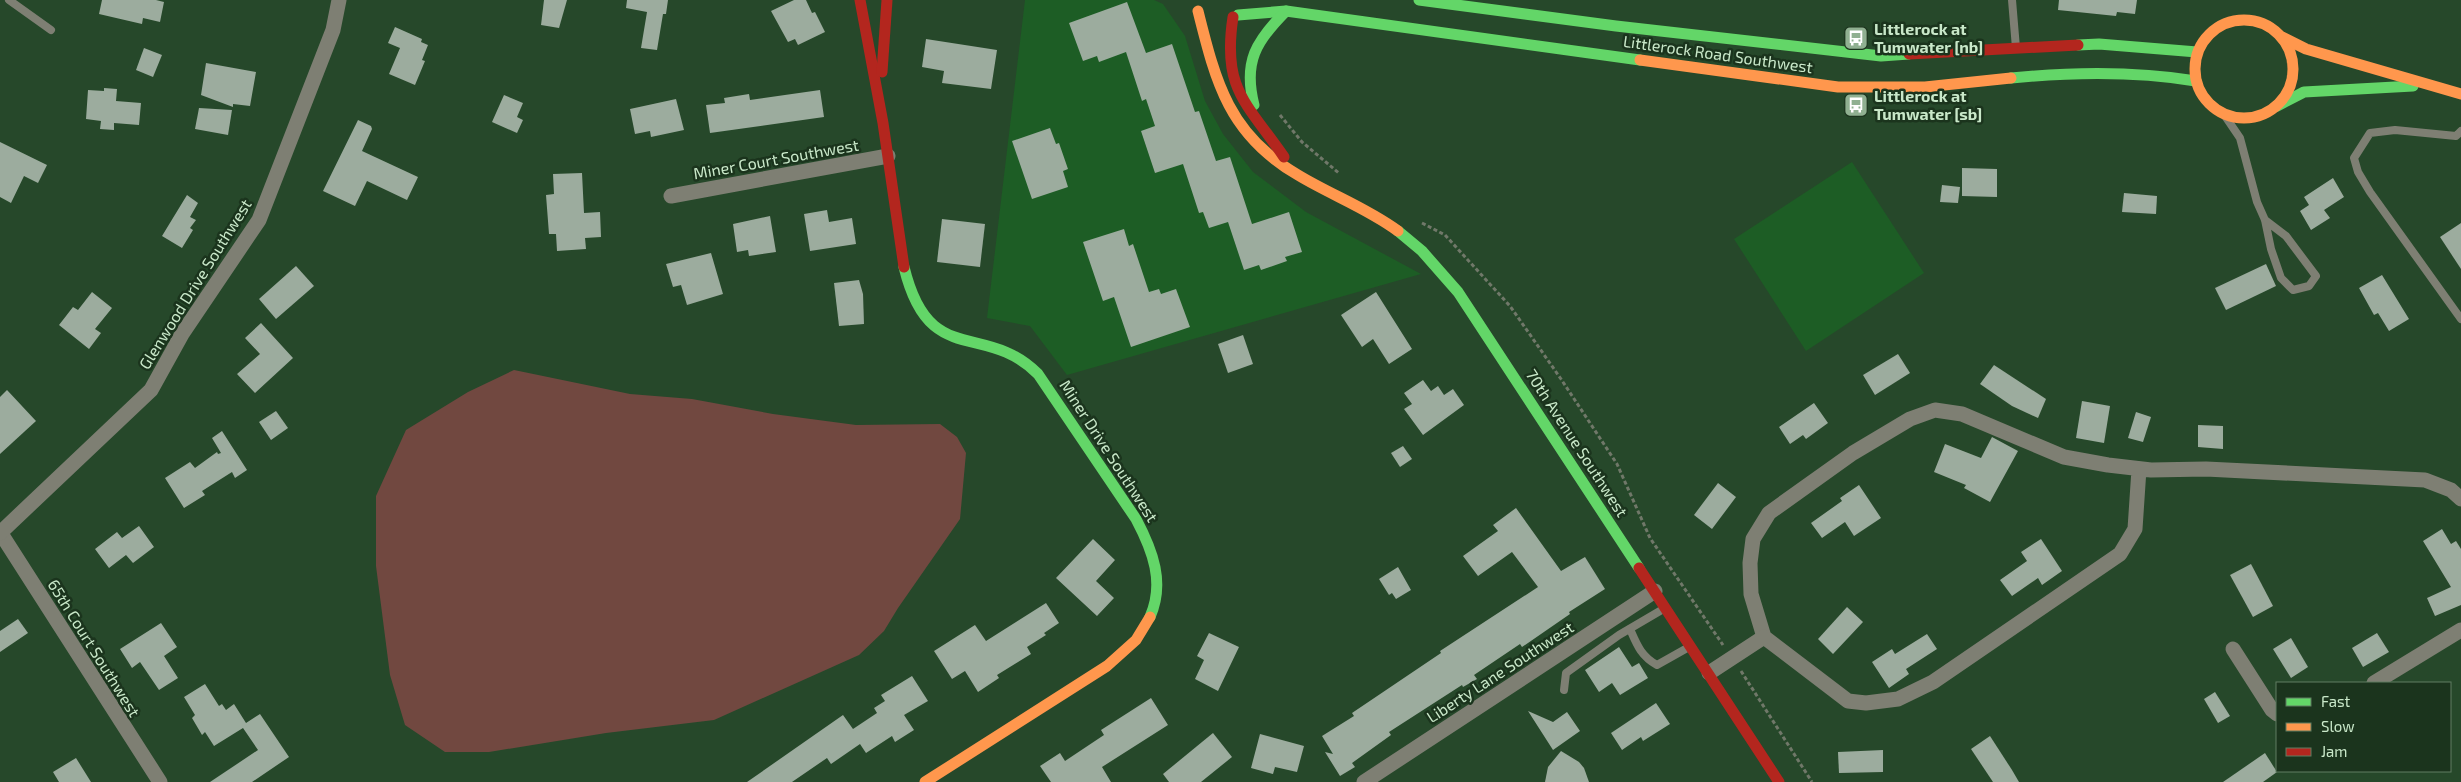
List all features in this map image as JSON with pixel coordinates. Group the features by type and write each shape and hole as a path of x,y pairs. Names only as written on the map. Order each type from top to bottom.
{"street":[{"name":"Glenwood Drive Southwest","path":"0,533 151,390 182,334 259,220 334,30 339,0"},
{"name":"Miner Drive Southwest","path":"860,0 880,100 910,290 920,313 936,328 959,341 998,350 1016,357 1038,374 1136,519 1149,542 1156,570 1157,597 1151,613 1137,638 1121,654 1094,675 925,782"},
{"name":"Miner Drive Southwest","path":"880,100 887,0"},
{"path":"1235,16 1249,7 1254,0"},
{"path":"1419,0 1477,4 1616,26 1881,56 2098,44 2197,52"},
{"path":"1189,3 1198,12 1209,17"},
{"path":"1259,119 1248,86 1252,58 1257,44 1269,27 1286,11"},
{"name":"Littlerock Road Southwest","path":"1221,19 1286,11 1838,87 1925,86 2051,74 2170,77 2196,82"},
{"name":"70th Avenue Southwest","path":"1198,12 1213,71 1221,93 1238,120 1258,143 1296,174 1396,229 1436,265 1458,292 1779,782"},
{"path":"2426,85 2304,92 2256,117 2236,118 2223,113 2204,98 2196,82 2194,67 2197,52 2204,39 2215,28 2243,15 2271,28 2282,37 2306,49 2461,94"},
{"name":"70th Avenue Southwest","path":"1235,16 1229,37 1230,67 1242,102 1259,119 1296,174"},
{"path":"2273,109 2286,94 2293,75 2291,55 2282,37"},
{"name":"Miner Court Southwest","path":"671,196 888,156"},
{"path":"2139,469 2135,529 2120,554 1933,682 1898,699 1866,703 1848,700 1764,637 1750,594 1750,563 1753,539 1769,513 1853,453 1910,419 1935,410 1962,414 2064,457 2139,469 2206,469 2425,480 2451,490 2461,499"},
{"name":"65th Court Southwest","path":"0,533 160,782"},
{"name":"Liberty Lane Southwest","path":"1364,782 1655,591"},
{"path":"2376,682 2461,630"},
{"path":"1709,673 1764,637"},
{"path":"2233,649 2272,710 2276,713"}],"lane":[{"path":"9,0 51,30"},
{"path":"2012,0 2016,48"},
{"path":"2223,113 2240,138 2257,202 2266,220 2271,249 2281,278 2293,290 2309,286 2316,276 2286,236 2266,220"},
{"path":"2461,132 2456,136 2395,130 2370,133 2354,158 2358,172 2370,192 2461,319"},
{"path":"1564,690 1566,674 1630,629 1666,608"},
{"path":"1630,629 1645,659 1657,665 1691,646"}],"shaded area":[{"path":"1025,0 1154,0 1163,4 1185,36 1205,101 1223,134 1253,172 1306,212 1421,274 1067,375 1030,326 987,318"},
{"path":"1852,162 1924,273 1806,351 1734,239"},
{"path":"514,370 630,394 692,399 773,414 856,425 940,424 957,437 966,453 960,519 884,631 859,655 714,720 606,733 489,752 445,752 405,725 390,675 376,566 376,496 406,430 468,392"}],"building":[{"path":"102,0 156,0 164,2 160,22 143,18 142,24 99,14"},
{"path":"544,0 567,0 559,28 541,25"},
{"path":"627,0 668,0 666,14 663,14 657,50 641,48 647,12 626,8"},
{"path":"794,0 806,0 812,13 815,12 825,32 798,45 795,39 788,42 771,11"},
{"path":"2059,0 2137,0 2135,14 2117,12 2116,16 2058,10"},
{"path":"1127,2 1146,53 1172,44 1195,112 1199,111 1216,161 1230,157 1252,224 1289,212 1302,252 1285,257 1287,261 1261,270 1259,265 1244,270 1228,222 1209,228 1203,212 1199,213 1183,164 1155,173 1141,131 1155,126 1146,99 1142,101 1126,52 1099,62 1097,56 1083,61 1069,23"},
{"path":"395,27 422,39 421,42 428,45 422,60 425,61 415,85 389,74 400,48 388,43"},
{"path":"926,39 997,50 991,89 942,83 944,71 922,67"},
{"path":"144,48 162,55 153,77 136,70"},
{"path":"206,63 256,72 250,106 233,104 233,107 201,95"},
{"path":"104,88 117,89 116,101 141,103 139,125 114,123 114,130 100,129 101,121 86,119 88,90 104,91"},
{"path":"820,90 824,117 710,133 706,105 725,103 724,98 749,94 750,100"},
{"path":"504,95 523,103 517,117 523,120 517,133 492,122"},
{"path":"676,99 684,130 651,137 650,131 635,134 630,109"},
{"path":"199,108 232,110 228,135 195,129"},
{"path":"358,120 371,126 372,129 362,151 418,177 407,200 367,181 355,206 323,191"},
{"path":"1050,128 1056,144 1059,143 1068,169 1063,171 1068,187 1032,199 1012,141"},
{"path":"0,142 47,165 38,183 24,176 11,203 0,197"},
{"path":"1962,168 1997,169 1997,197 1962,196"},
{"path":"582,173 584,213 600,212 601,237 585,238 586,249 557,251 556,234 549,234 546,195 554,194 553,174"},
{"path":"2333,178 2344,197 2324,210 2330,218 2311,230 2300,211 2309,205 2304,197"},
{"path":"1942,185 1960,187 1958,203 1940,202"},
{"path":"2124,193 2157,196 2156,214 2122,212"},
{"path":"187,195 198,203 190,217 196,220 190,228 193,230 182,248 162,236"},
{"path":"827,210 829,222 852,218 856,244 810,251 804,214"},
{"path":"770,216 776,252 749,256 748,250 737,252 733,224"},
{"path":"942,219 985,224 980,267 937,262"},
{"path":"2461,223 2461,269 2440,237"},
{"path":"1124,229 1129,246 1133,244 1149,292 1159,289 1161,294 1176,289 1190,327 1131,347 1114,297 1103,301 1083,242"},
{"path":"711,253 723,294 687,305 681,285 673,287 666,264"},
{"path":"2266,264 2276,286 2226,310 2215,288"},
{"path":"296,266 314,286 276,319 259,299"},
{"path":"2382,275 2409,319 2389,331 2378,313 2374,315 2359,288"},
{"path":"859,280 863,294 864,324 839,326 834,283"},
{"path":"92,292 112,308 95,329 101,333 89,349 59,325 73,307 78,310"},
{"path":"1376,292 1412,349 1389,364 1373,339 1362,347 1341,315"},
{"path":"261,323 293,358 255,393 237,374 260,354 245,338"},
{"path":"1243,335 1253,364 1228,373 1218,344"},
{"path":"1898,354 1910,373 1875,395 1863,375"},
{"path":"1994,365 2046,399 2038,418 2012,406 1980,384"},
{"path":"1423,380 1431,391 1438,386 1444,395 1453,389 1464,405 1423,435 1404,409 1412,404 1404,393"},
{"path":"7,390 36,421 0,454 0,397"},
{"path":"2082,401 2110,406 2104,443 2076,438"},
{"path":"1814,403 1828,423 1806,439 1803,435 1790,444 1779,427"},
{"path":"276,411 288,428 271,440 259,422"},
{"path":"2136,412 2151,417 2143,442 2128,438"},
{"path":"2198,425 2223,426 2223,449 2198,447"},
{"path":"222,431 247,470 235,478 232,472 202,491 205,495 184,508 165,478 190,462 195,468 217,452 218,454 221,453 212,438"},
{"path":"1992,437 2018,451 1990,502 1964,488 1966,485 1934,472 1945,444 1981,458"},
{"path":"1403,446 1412,459 1400,467 1391,453"},
{"path":"1718,483 1736,497 1712,529 1694,515"},
{"path":"1859,485 1881,518 1854,536 1845,522 1822,538 1811,523 1842,501 1840,498"},
{"path":"1516,508 1561,571 1585,557 1605,589 1569,612 1570,614 1522,647 1520,644 1474,675 1477,679 1463,687 1462,685 1389,732 1391,735 1352,763 1355,767 1340,776 1325,752 1333,754 1322,736 1354,716 1352,713 1441,653 1440,651 1538,587 1512,552 1478,576 1463,556 1498,531 1493,525"},
{"path":"139,526 154,547 133,563 126,555 109,568 95,549 117,532 122,538"},
{"path":"2442,529 2451,544 2456,541 2461,549 2461,605 2435,616 2427,598 2451,587 2423,541"},
{"path":"1093,539 1115,560 1096,581 1114,598 1097,616 1056,578"},
{"path":"2041,539 2062,571 2042,585 2038,578 2012,596 2000,580 2027,561 2021,552"},
{"path":"2251,564 2273,606 2253,617 2230,575"},
{"path":"1398,567 1411,590 1396,599 1392,593 1389,595 1379,579"},
{"path":"1046,603 1059,623 1044,633 1046,635 1027,647 1031,654 997,675 999,678 978,692 965,671 952,679 934,651 975,625 986,641"},
{"path":"1847,607 1863,622 1833,654 1818,639"},
{"path":"18,619 28,633 0,652 0,631"},
{"path":"161,623 177,647 164,656 178,678 159,690 140,662 132,668 120,649"},
{"path":"1209,633 1239,647 1218,691 1195,679 1204,660 1197,656"},
{"path":"2377,633 2389,652 2363,667 2352,648"},
{"path":"1927,634 1937,649 1906,669 1909,674 1889,688 1872,662 1892,649 1895,654"},
{"path":"2291,638 2308,667 2291,678 2273,649"},
{"path":"1619,647 1632,667 1639,663 1648,678 1620,695 1612,683 1599,692 1585,670"},
{"path":"912,676 928,701 904,715 914,730 895,742 892,736 866,753 860,744 831,764 827,758 792,782 747,782 843,715 853,729 877,713 874,708 885,701 881,695"},
{"path":"205,684 219,706 222,704 226,710 234,704 246,723 260,714 289,757 252,782 210,782 258,750 243,728 214,746 205,732 202,735 192,718 195,715 184,697"},
{"path":"2215,692 2230,716 2218,723 2204,699"},
{"path":"1151,698 1168,725 1102,767 1111,782 1051,782 1040,766 1060,753 1065,761 1104,735 1101,730"},
{"path":"1656,703 1670,724 1643,741 1641,737 1622,750 1611,733"},
{"path":"1528,711 1553,722 1567,712 1580,731 1553,750"},
{"path":"1213,733 1232,757 1201,782 1169,782 1163,774"},
{"path":"1260,734 1304,746 1297,772 1275,767 1273,774 1251,768"},
{"path":"1990,736 2019,782 1993,782 1971,749"},
{"path":"1883,750 1883,772 1839,773 1838,752"},
{"path":"1561,751 1579,762 1584,768 1589,782 1545,782 1548,767"},
{"path":"2265,753 2277,772 2263,782 2223,782"},
{"path":"76,758 91,782 59,782 53,772"}],"traffic: fast":[{"path":"1419,0 1616,26 1881,56 1909,54"},
{"path":"1238,15 1286,11 1640,60"},
{"path":"1254,105 1251,90 1251,64 1267,32 1286,11"},
{"path":"2078,45 2099,44 2197,52"},
{"path":"2011,78 2127,74 2196,81"},
{"path":"2277,106 2304,92 2413,86"},
{"path":"1398,231 1422,251 1458,292 1639,568"},
{"path":"904,267 915,299 928,320 943,332 960,339 998,349 1018,358 1038,374 1136,519 1142,531 1152,555 1157,579 1157,592 1150,617"}],"traffic: slow":[{"path":"1198,11 1219,84 1241,125 1256,143 1298,175 1374,215 1398,231"},
{"path":"2244,20 2263,24 2279,34 2289,50 2293,69 2289,88 2279,104 2263,114 2244,118 2225,114 2209,104 2199,88 2195,69 2199,50 2209,34 2225,24 2244,20"},
{"path":"2282,37 2306,49 2461,94"},
{"path":"1640,60 1838,87 1925,87 2011,78"},
{"path":"925,782 1107,666 1136,640 1150,617"}],"traffic: jam":[{"path":"860,0 883,123 904,267"},
{"path":"882,72 887,0"},
{"path":"1233,17 1230,41 1234,78 1248,108 1284,157"},
{"path":"1909,54 2078,45"},
{"path":"1639,568 1779,782"}],"place":[{"name":"Littlerock at Tumwater [nb]","path":"1856,38"},
{"name":"Littlerock at Tumwater [sb]","path":"1856,105"}]}
